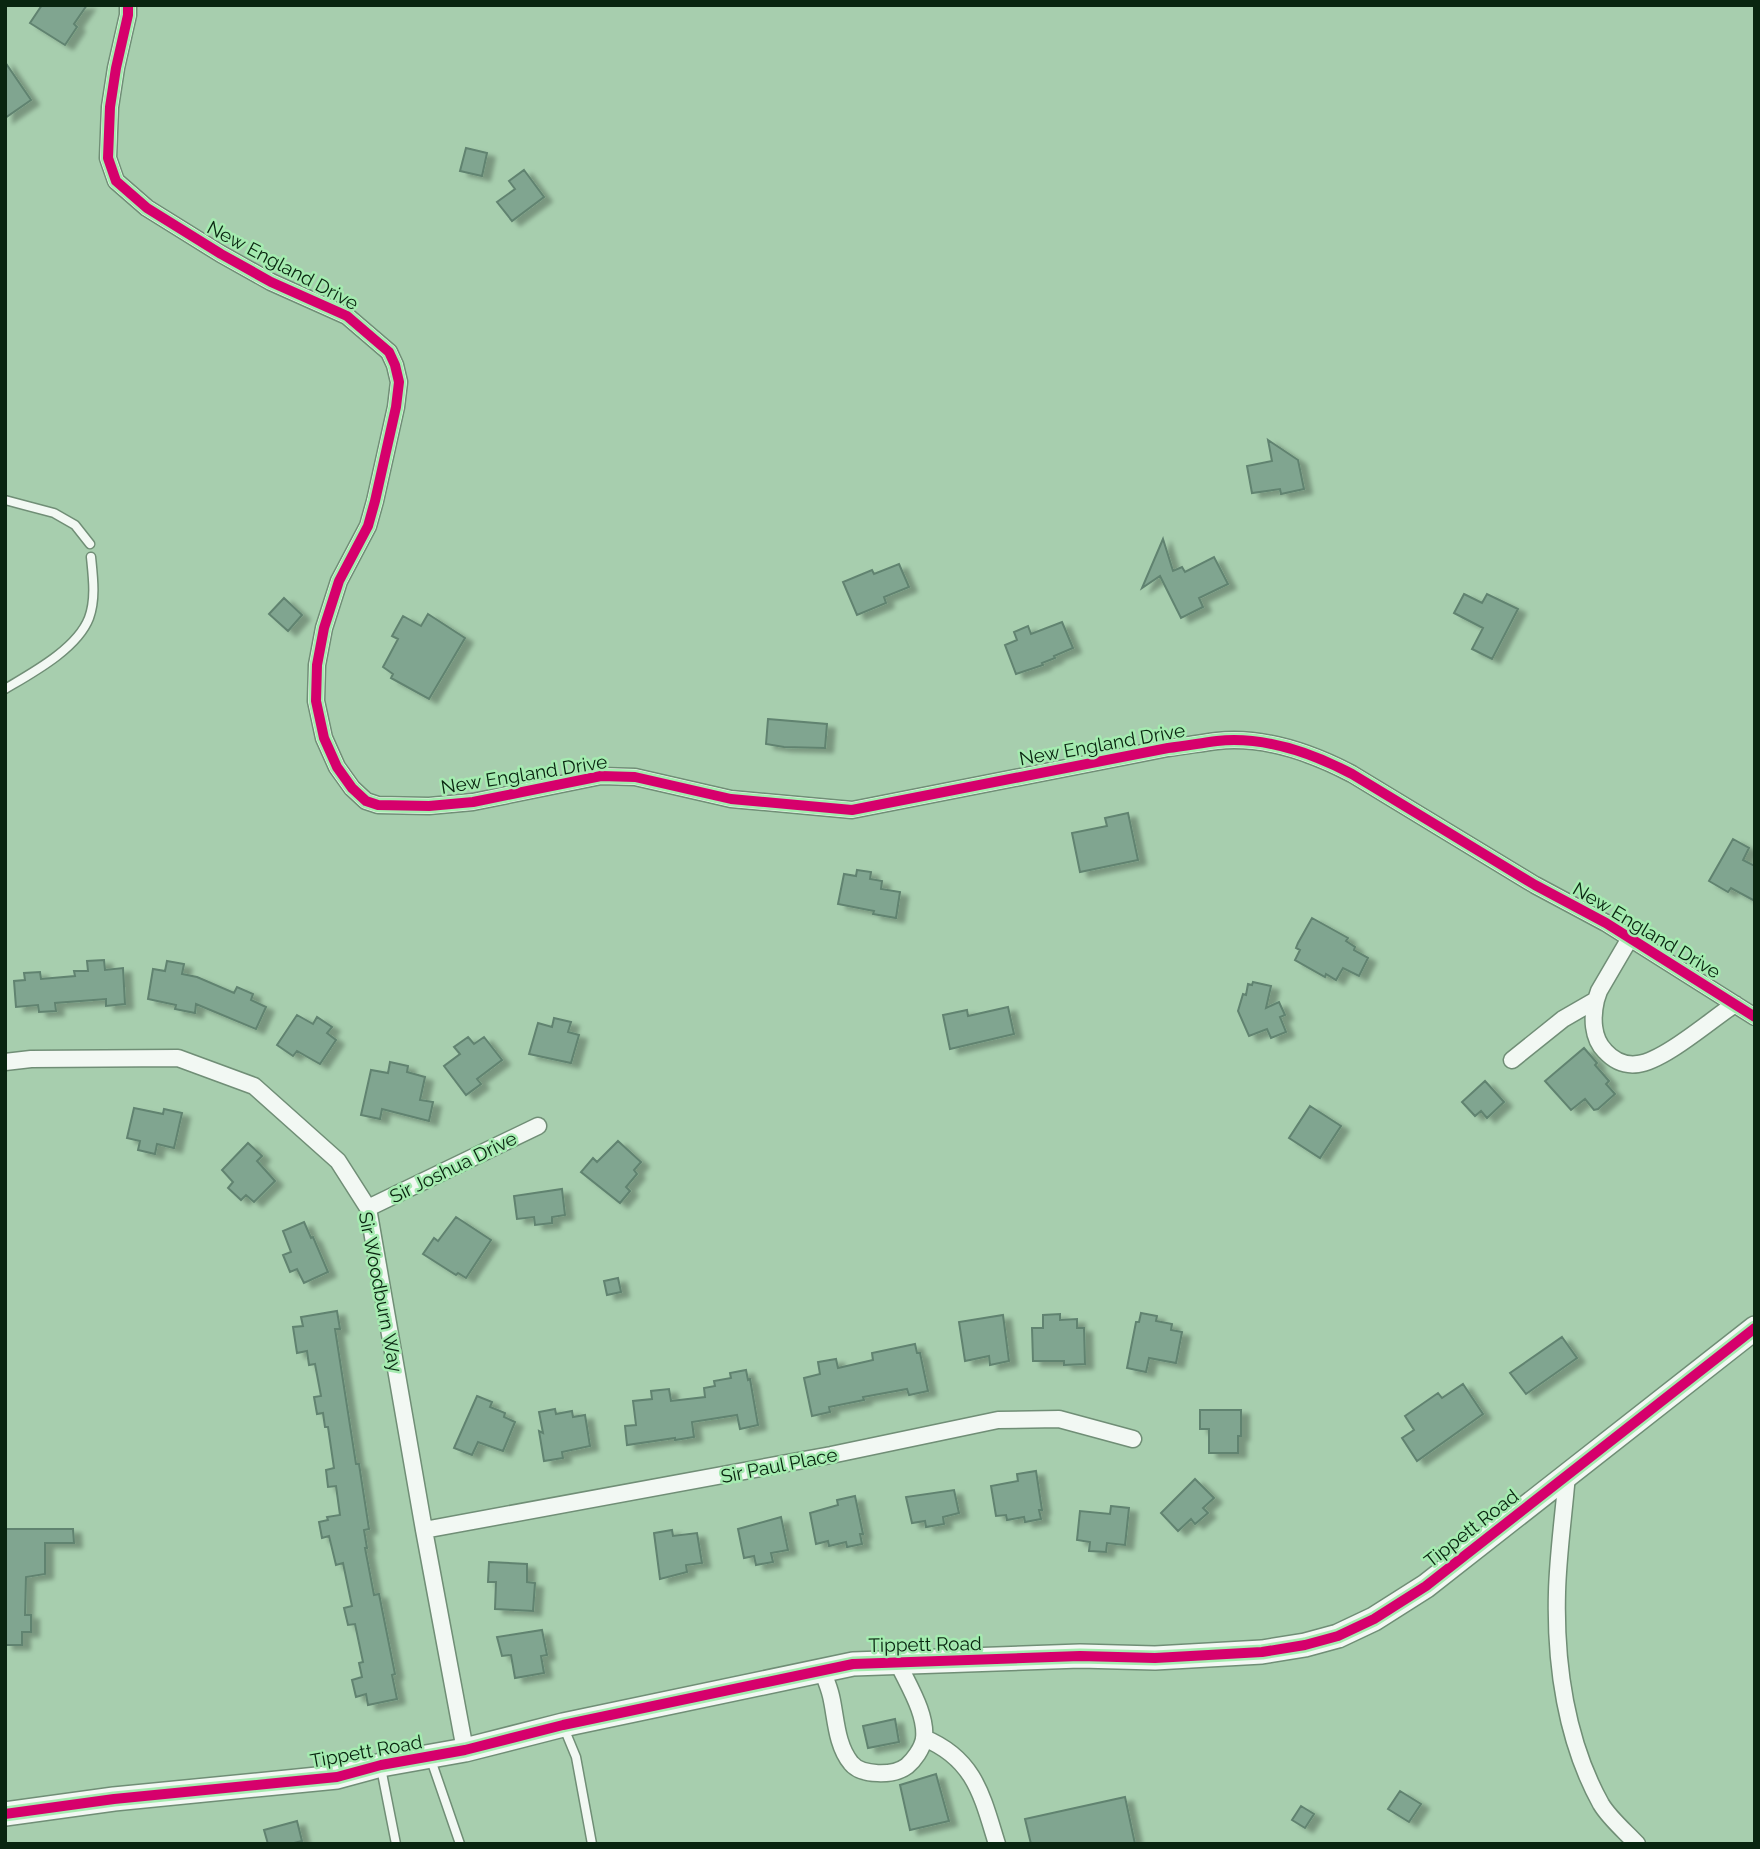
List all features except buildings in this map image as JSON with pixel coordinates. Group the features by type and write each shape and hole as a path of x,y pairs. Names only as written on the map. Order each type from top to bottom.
{"street":[{"name":"New England Drive","path":"128,5 110,107 108,158 116,181 147,208 221,254 271,282 347,316 389,352 395,365 399,383 396,407 375,501 368,526 339,580 324,628 317,665 316,701 324,738 337,767 352,788 366,801 378,805 429,806 473,802 601,776 635,777 731,799 852,810 1168,748 1219,741 1257,742 1322,758 1352,774 1535,885 1606,923 1755,1017"},
{"path":"1630,939 1599,990 1593,1011 1594,1033 1601,1047 1614,1060 1627,1065 1639,1064 1658,1056 1734,1004"},
{"path":"1512,1060 1563,1019 1596,1000"},
{"name":"Sir Woodburn Way","path":"5,1062 31,1059 178,1058 254,1086 338,1161 368,1208 465,1750"},
{"name":"Sir Joshua Drive","path":"368,1208 538,1126"},
{"name":"Tippett Road","path":"5,1814 114,1799 337,1777 381,1765 465,1750 563,1725 853,1664 1080,1656 1212,1656 1262,1653 1338,1636 1374,1619 1426,1586 1755,1328"},
{"name":"Sir Paul Place","path":"424,1530 831,1455 998,1420 1059,1419 1133,1439"},
{"path":"1567,1474 1557,1592 1561,1674 1566,1711 1577,1748 1602,1806 1637,1844"},
{"path":"822,1670 831,1693 844,1752 852,1766 876,1773 905,1768 920,1751 924,1738 921,1719 898,1662"},
{"path":"924,1738 957,1757 966,1768 983,1801 997,1844"}],"lane":[{"path":"5,500 54,513 75,525 90,544"},
{"path":"5,689 58,654 80,633 89,618 92,603 94,584 91,557"},
{"path":"563,1725 576,1758 592,1844"},
{"path":"430,1757 460,1844"},
{"path":"381,1765 396,1844"}],"cycle path":[{"path":"128,5 110,107 108,158 116,181 147,208 221,254 271,282 347,316 389,352 395,365 399,382 396,407 375,501 368,526 339,581 324,628 317,665 316,701 324,738 337,767 352,788 366,801 378,805 429,806 473,802 601,776 635,777 731,799 852,810 1168,748 1217,741 1252,741 1304,753 1352,774 1535,885 1606,923 1755,1017"},
{"path":"5,1814 114,1799 337,1777 381,1765 465,1750 563,1725 853,1664 1080,1656 1155,1658 1262,1652 1338,1636 1374,1619 1426,1586 1755,1328"}]}
